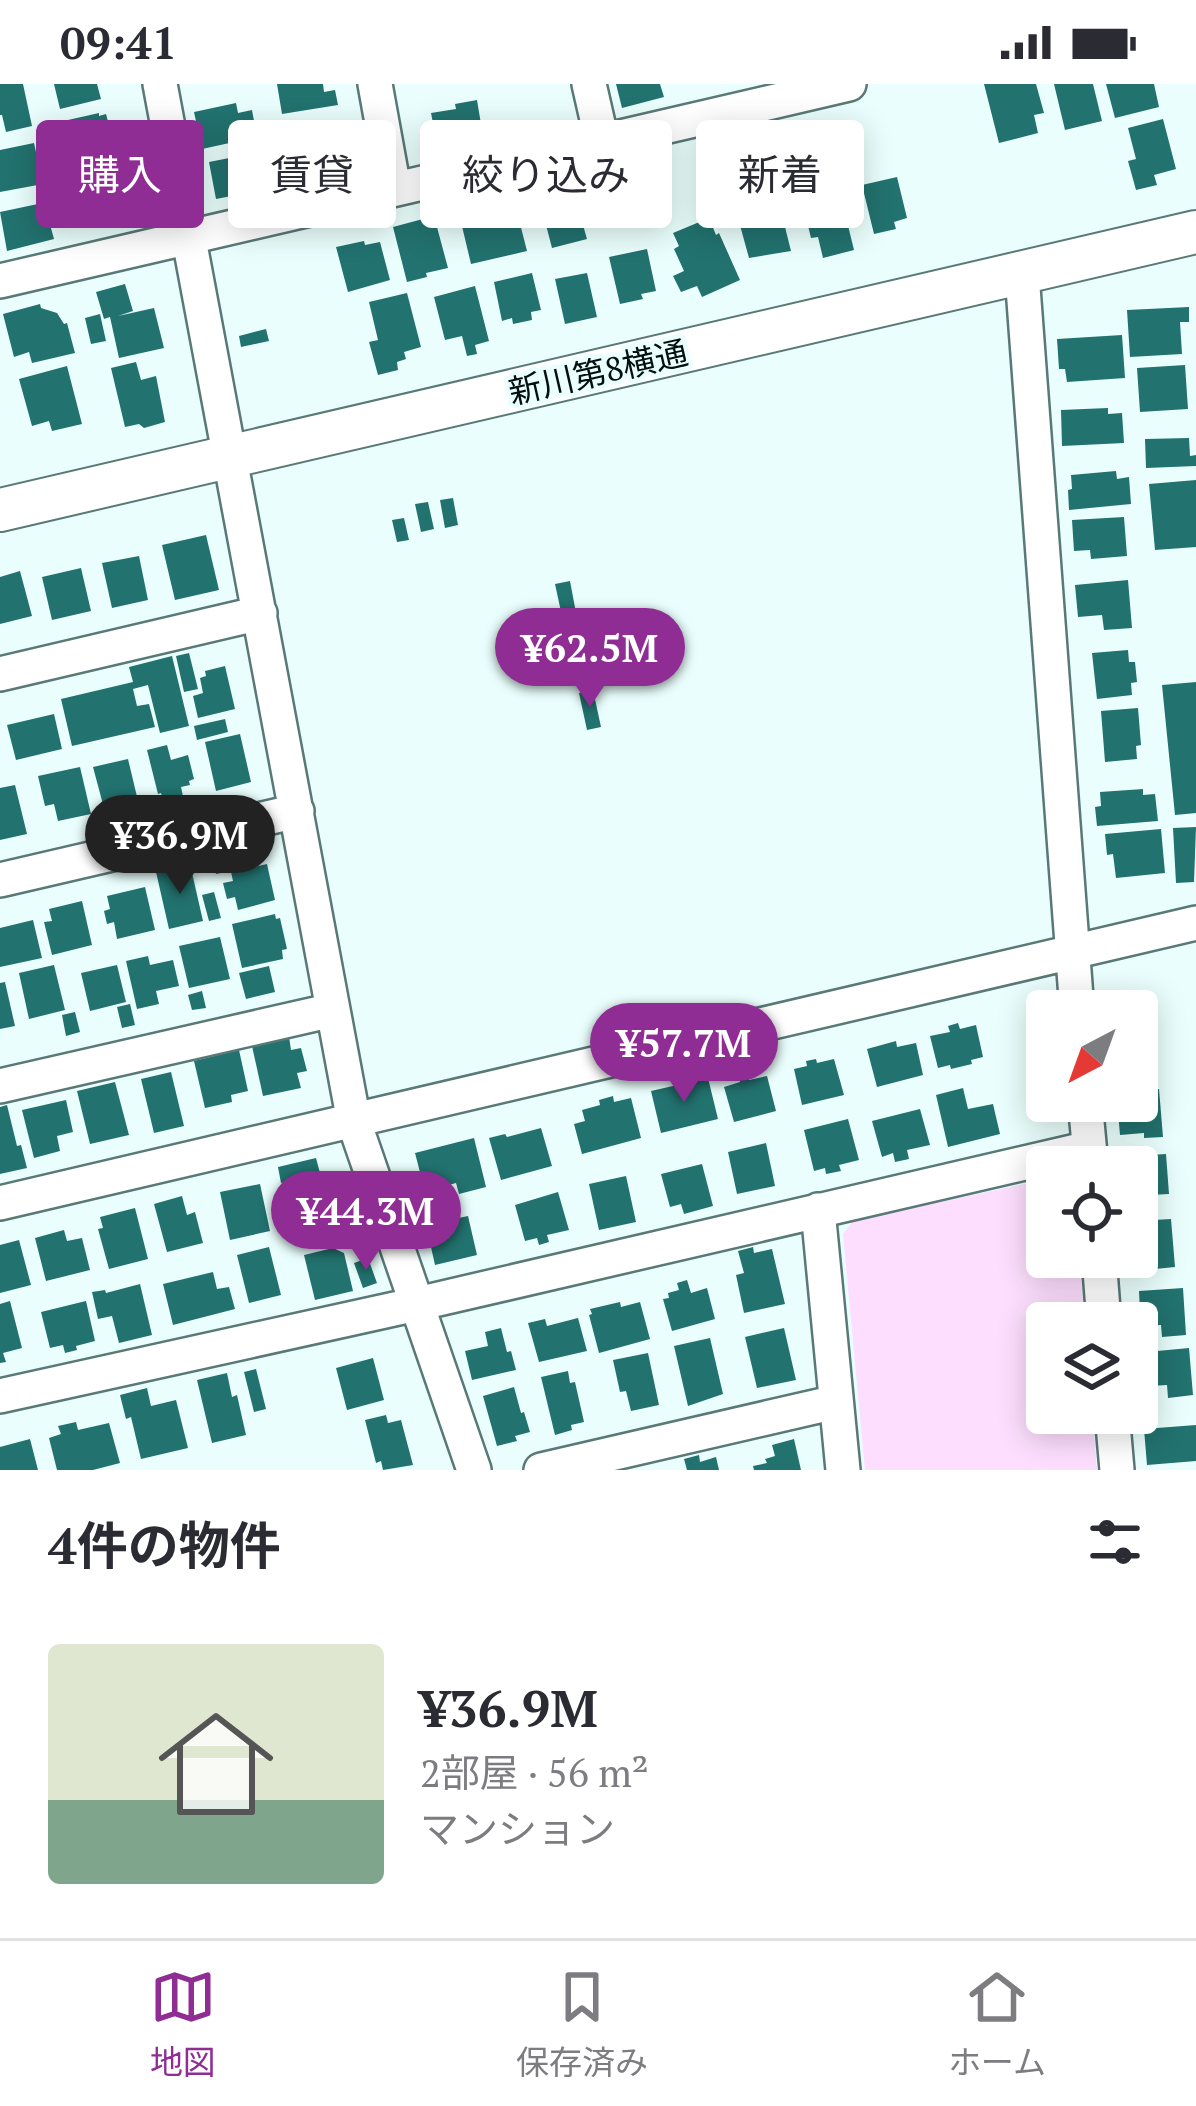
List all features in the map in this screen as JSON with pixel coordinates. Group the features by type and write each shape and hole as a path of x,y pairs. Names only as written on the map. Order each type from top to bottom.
{"street":[{"path":"160,84 354,1122 474,1470"},
{"path":"375,84 382,120"},
{"path":"589,84 597,120"},
{"path":"672,122 793,90 849,84"},
{"path":"0,281 228,227"},
{"name":"新川第8横通","path":"0,510 1196,232"},
{"path":"1022,274 1075,990"},
{"path":"0,674 260,614"},
{"path":"0,880 296,811"},
{"path":"0,1203 1196,922"},
{"path":"0,1086 333,1010"},
{"path":"0,1396 818,1210 1026,1169"},
{"path":"818,1210 843,1470"},
{"path":"542,1470 836,1402"},
{"path":"1114,1434 1117,1470"}],"shaded area":[{"path":"1026,1184 1026,1278 1081,1278 1083,1302 1026,1302 1026,1434 1094,1434 1097,1470 865,1470 843,1234 853,1221"}],"building":[{"path":"0,84 23,84 32,126 6,132 0,115"},
{"path":"54,84 97,84 101,99 60,109"},
{"path":"277,84 323,84 324,92 335,90 338,105 282,114"},
{"path":"616,84 660,84 664,97 622,108"},
{"path":"984,84 1036,84 1044,113 1034,115 1038,133 999,143"},
{"path":"1054,84 1093,84 1102,121 1065,130"},
{"path":"1106,84 1154,84 1159,107 1115,118"},
{"path":"477,100 480,120 432,120 431,113 456,109 455,104"},
{"path":"236,103 238,113 252,110 254,120 228,120 228,143 204,149 204,120 196,120 194,112"},
{"path":"99,113 106,114 108,120 68,120"},
{"path":"1163,119 1176,169 1154,175 1157,185 1136,190 1128,161 1136,159 1128,128"},
{"path":"34,143 36,185 0,192 0,150"},
{"path":"228,158 228,197 216,199 209,162"},
{"path":"897,177 907,218 894,222 896,229 874,234 864,185"},
{"path":"36,204 36,228 51,228 54,239 7,251 0,212"},
{"path":"420,220 420,228 437,228 448,268 407,282 396,226"},
{"path":"696,223 696,228 713,228 740,280 702,297 697,286 681,292 673,276 684,271 673,233"},
{"path":"462,228 521,228 527,251 471,264"},
{"path":"547,228 584,228 587,239 552,248"},
{"path":"741,228 785,228 791,251 749,258"},
{"path":"809,228 849,228 854,250 823,258 818,237 811,238"},
{"path":"364,241 365,245 380,242 390,280 348,292 336,247"},
{"path":"647,249 656,291 620,304 609,257"},
{"path":"532,273 541,310 531,312 532,320 502,321 494,282"},
{"path":"587,273 597,317 565,324 555,279"},
{"path":"125,284 133,311 118,316 154,308 164,348 119,358 110,317 104,319 96,292"},
{"path":"475,286 489,341 475,345 477,354 467,356 462,336 445,340 434,297"},
{"path":"407,293 421,347 404,352 406,359 397,362 398,370 378,375 369,342 378,340 369,302"},
{"path":"40,304 67,323 75,353 32,363 29,352 14,357 3,314"},
{"path":"1189,307 1189,322 1180,322 1182,354 1130,357 1127,310"},
{"path":"100,314 106,341 91,344 85,318"},
{"path":"266,329 269,341 241,347 239,336"},
{"path":"1122,335 1125,378 1067,382 1065,369 1059,369 1057,339"},
{"path":"136,362 141,380 156,376 165,422 125,427 111,368"},
{"path":"1185,365 1188,409 1140,412 1137,368"},
{"path":"67,366 82,424 52,431 49,421 32,426 19,379"},
{"path":"1108,408 1108,414 1122,413 1124,443 1062,446 1061,410"},
{"path":"1189,438 1196,466 1146,468 1145,439"},
{"path":"1116,471 1117,479 1129,477 1131,504 1069,510 1071,475"},
{"path":"1196,480 1196,547 1155,550 1149,484"},
{"path":"453,498 458,525 445,528 440,500"},
{"path":"428,502 434,529 421,532 415,504"},
{"path":"1124,517 1127,556 1091,559 1090,550 1074,551 1072,520"},
{"path":"404,518 409,540 397,542 392,520"},
{"path":"206,535 219,590 175,600 162,545"},
{"path":"139,556 148,600 112,608 102,563"},
{"path":"81,568 91,611 52,620 42,577"},
{"path":"20,571 32,616 0,624 0,577"},
{"path":"1128,580 1132,628 1104,630 1102,615 1078,617 1075,585"},
{"path":"570,581 577,618 563,621 555,584"},
{"path":"1128,650 1137,682 1131,683 1132,695 1097,699 1092,653"},
{"path":"189,653 198,689 184,692 176,656"},
{"path":"172,656 189,726 160,733 148,685 133,689 137,706 149,704 155,727 72,746 61,699 133,682 129,667"},
{"path":"225,666 235,709 198,718 193,696 203,693 200,678 206,676 205,671"},
{"path":"1196,682 1196,813 1175,815 1162,685"},
{"path":"593,690 601,727 587,730 579,693"},
{"path":"1138,708 1141,745 1136,746 1137,759 1105,762 1101,711"},
{"path":"54,714 62,749 16,760 7,725"},
{"path":"225,719 228,732 197,740 194,726"},
{"path":"240,734 251,782 216,791 205,742"},
{"path":"167,745 171,760 188,755 194,779 181,787 185,805 165,809 147,750"},
{"path":"128,759 139,805 105,812 93,767"},
{"path":"80,767 91,814 58,821 54,804 45,806 38,776"},
{"path":"15,785 27,834 0,840 0,788"},
{"path":"1143,789 1143,795 1155,794 1158,821 1097,826 1095,807 1101,806 1100,792"},
{"path":"1196,827 1194,882 1176,883 1173,828"},
{"path":"1161,829 1165,873 1116,878 1105,834"},
{"path":"225,846 231,871 216,874 210,850"},
{"path":"190,864 203,921 169,929 156,872"},
{"path":"267,864 275,900 238,910 235,897 227,899 223,883 233,881 231,872"},
{"path":"145,887 155,930 117,939 114,922 107,924 107,896"},
{"path":"214,892 221,918 209,921 202,895"},
{"path":"82,901 92,945 52,955 44,922 52,921 49,909"},
{"path":"275,914 287,949 282,950 283,959 242,968 232,924"},
{"path":"33,920 42,958 0,967 0,928"},
{"path":"220,937 230,979 189,988 179,946"},
{"path":"148,956 150,965 173,960 179,986 156,991 159,1004 137,1009 126,961"},
{"path":"54,965 65,1010 29,1019 19,973"},
{"path":"117,965 126,1002 90,1011 81,973"},
{"path":"269,966 275,992 246,999 239,973"},
{"path":"5,982 15,1026 0,1029 0,983"},
{"path":"202,991 206,1008 192,1010 188,995"},
{"path":"130,1004 135,1025 122,1028 117,1007"},
{"path":"75,1012 80,1032 66,1036 62,1015"},
{"path":"958,1023 960,1029 976,1025 983,1057 971,1060 972,1064 938,1068 930,1036 950,1032 948,1026"},
{"path":"289,1037 291,1050 301,1048 307,1071 297,1073 301,1088 263,1096 252,1046"},
{"path":"896,1041 897,1047 916,1043 923,1075 877,1087 867,1049"},
{"path":"239,1050 248,1091 231,1095 232,1102 205,1108 194,1061"},
{"path":"816,1059 817,1063 834,1059 844,1095 802,1105 794,1069"},
{"path":"171,1072 184,1126 154,1133 141,1079"},
{"path":"747,1074 749,1080 767,1076 776,1111 734,1122 724,1087"},
{"path":"708,1078 718,1119 661,1133 651,1091"},
{"path":"115,1082 129,1135 90,1144 77,1091"},
{"path":"963,1088 968,1109 993,1104 1000,1134 948,1147 936,1095"},
{"path":"1158,1089 1163,1137 1120,1135 1119,1122 1158,1122"},
{"path":"613,1096 614,1102 631,1098 641,1138 582,1154 574,1124 585,1121 582,1110"},
{"path":"66,1100 73,1132 57,1136 60,1151 34,1158 22,1110"},
{"path":"7,1105 27,1168 0,1174 0,1107"},
{"path":"920,1109 930,1145 907,1150 909,1159 895,1162 893,1153 882,1157 872,1121"},
{"path":"848,1119 859,1160 839,1165 841,1171 814,1171 804,1130"},
{"path":"541,1128 552,1166 501,1180 489,1138"},
{"path":"474,1138 486,1187 459,1194 456,1183 434,1189 431,1178 422,1180 415,1153"},
{"path":"766,1143 775,1186 737,1194 728,1152"},
{"path":"1166,1154 1169,1194 1158,1195 1158,1155"},
{"path":"316,1158 320,1173 281,1183 278,1167"},
{"path":"702,1164 713,1206 684,1214 681,1204 670,1207 661,1174"},
{"path":"626,1176 636,1222 599,1230 589,1184"},
{"path":"318,1179 321,1194 338,1190 345,1218 298,1230 288,1187"},
{"path":"260,1184 270,1231 230,1240 220,1192"},
{"path":"558,1192 569,1230 547,1235 549,1242 539,1245 537,1238 525,1241 515,1205"},
{"path":"182,1196 187,1215 195,1212 203,1243 167,1252 154,1204"},
{"path":"135,1208 148,1259 109,1269 98,1229 103,1228 100,1217"},
{"path":"468,1216 477,1255 435,1265 426,1225"},
{"path":"1171,1219 1175,1267 1158,1269 1158,1220"},
{"path":"64,1230 67,1241 82,1238 90,1270 46,1281 35,1238"},
{"path":"19,1240 31,1285 0,1293 0,1245"},
{"path":"269,1247 281,1295 249,1303 237,1255"},
{"path":"753,1247 754,1253 772,1249 785,1304 744,1313 736,1275 744,1273 738,1251"},
{"path":"333,1248 344,1253 353,1291 315,1300 304,1255"},
{"path":"368,1258 377,1283 363,1288 354,1263"},
{"path":"213,1272 217,1289 229,1287 235,1309 173,1325 163,1284"},
{"path":"687,1280 691,1293 707,1288 715,1319 672,1331 663,1299 679,1290 677,1283"},
{"path":"140,1284 152,1335 119,1343 112,1316 98,1319 92,1292"},
{"path":"1183,1288 1186,1335 1162,1337 1158,1302 1140,1302 1139,1291"},
{"path":"10,1301 22,1348 3,1353 6,1362 0,1363 0,1304"},
{"path":"86,1301 95,1341 65,1353 63,1345 50,1348 41,1312"},
{"path":"620,1302 621,1307 640,1302 650,1339 599,1353 590,1309"},
{"path":"578,1318 587,1351 539,1362 528,1323 545,1319 547,1326"},
{"path":"501,1328 516,1370 472,1380 465,1351 488,1346 485,1332"},
{"path":"784,1328 796,1380 757,1388 745,1337"},
{"path":"710,1338 723,1394 688,1406 674,1346"},
{"path":"1189,1348 1193,1395 1168,1398 1167,1385 1158,1386 1158,1351"},
{"path":"648,1353 659,1405 631,1411 626,1391 620,1392 613,1360"},
{"path":"373,1358 384,1400 347,1410 336,1368"},
{"path":"256,1369 266,1409 254,1412 244,1372"},
{"path":"568,1371 584,1422 555,1435 541,1377"},
{"path":"227,1373 246,1435 212,1443 197,1380"},
{"path":"514,1387 530,1432 497,1446 483,1396"},
{"path":"147,1388 151,1406 176,1400 188,1448 141,1459 120,1395"},
{"path":"386,1415 388,1423 401,1420 413,1465 383,1470 381,1461 376,1463 365,1420"},
{"path":"76,1422 78,1430 109,1423 120,1463 93,1470 57,1470 49,1438 61,1434 58,1426"},
{"path":"1196,1425 1196,1461 1147,1465 1144,1434 1158,1434 1158,1428"},
{"path":"30,1439 38,1470 0,1470 0,1447"},
{"path":"794,1439 801,1470 754,1470 753,1466 775,1456 772,1445"},
{"path":"699,1455 700,1462 716,1457 719,1470 687,1470 684,1459"}]}
